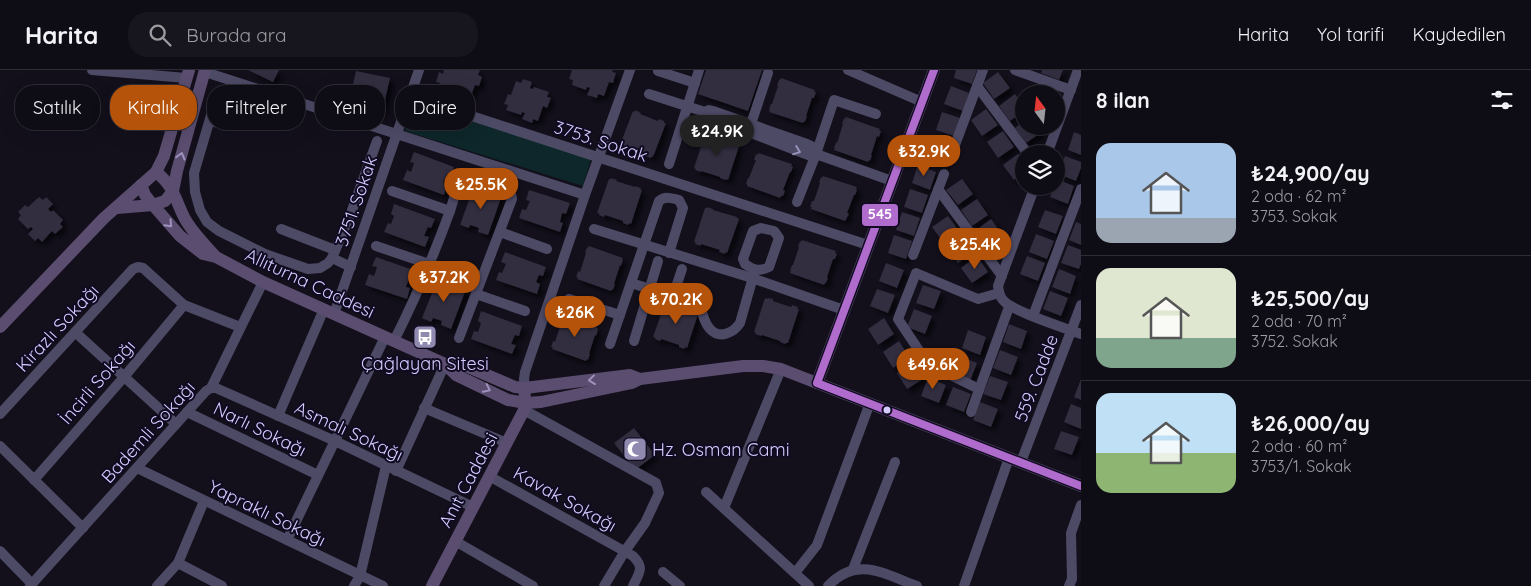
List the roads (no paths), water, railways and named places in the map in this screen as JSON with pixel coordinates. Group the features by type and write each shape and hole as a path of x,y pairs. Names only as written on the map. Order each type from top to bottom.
{"main road":[{"path":"817,383 934,70"},
{"path":"117,208 153,205 165,200 173,191 205,71"},
{"path":"0,327 104,218 156,172 164,156 187,74"},
{"name":"Allıturna Caddesi","path":"156,172 166,180 186,220 197,236 216,257"},
{"name":"Allıturna Caddesi","path":"141,185 145,195 180,236 203,254 216,257 263,282 446,364 456,375 524,406 632,383 640,379 743,366 763,366 781,369 1081,486"},
{"name":"Allıturna Caddesi","path":"446,364 461,364 515,387 525,388 630,375 640,379"},
{"name":"Anıt Caddesi","path":"432,586 507,443 524,406 525,388"}],"street":[{"path":"92,70 187,74"},
{"name":"3751. Sokak","path":"414,85 419,70"},
{"path":"525,388 525,372 630,70"},
{"path":"669,164 699,70"},
{"path":"848,70 922,102"},
{"path":"949,161 983,70"},
{"path":"1015,70 1071,90"},
{"path":"1050,145 1078,70"},
{"path":"205,71 228,74 397,133 586,195"},
{"path":"658,71 695,83"},
{"path":"751,124 768,73"},
{"path":"977,86 1021,145"},
{"path":"649,94 705,112 709,110 714,111 807,144 815,148 816,154"},
{"path":"797,202 834,100 876,114"},
{"path":"705,112 707,116 811,156 816,154 892,181"},
{"name":"3753. Sokak","path":"475,117 868,245"},
{"path":"207,130 194,173 194,192 200,210 207,222 219,231 265,254 308,269 320,268 328,263 333,254 351,213 376,141"},
{"name":"3751. Sokak","path":"278,416 350,267 398,130"},
{"path":"913,255 944,174"},
{"path":"287,540 335,441 429,264 460,180 465,176 471,175 507,188 511,193 512,199 459,338"},
{"path":"938,189 1002,276"},
{"path":"1033,316 1081,189"},
{"path":"392,191 450,210"},
{"path":"1032,195 998,286 999,293 1009,307 1076,332"},
{"path":"610,344 659,201 673,198 682,203 683,208 669,253"},
{"path":"281,229 333,254 350,267"},
{"path":"594,229 669,253 754,274 844,310"},
{"path":"500,232 547,249"},
{"path":"376,246 429,264 525,311"},
{"path":"634,341 658,261"},
{"name":"Kirazlı Sokağı","path":"0,414 134,269 138,267 143,268 184,306"},
{"path":"673,296 682,269"},
{"path":"979,389 928,364 898,319 916,273 978,298 999,293"},
{"path":"631,284 687,300 700,307 710,329 714,332 730,334 740,323 754,274"},
{"name":"Bademli Sokağı","path":"31,585 206,390 211,388 263,282"},
{"path":"569,299 620,315"},
{"name":"559. Cadde","path":"1021,462 1076,332 1081,305"},
{"path":"184,306 240,327"},
{"name":"İncirli Sokağı","path":"34,480 184,306"},
{"path":"971,412 1009,307"},
{"path":"75,332 176,424"},
{"path":"354,586 360,576 391,468 446,364"},
{"path":"724,508 781,369"},
{"name":"Asmalı Sokağı","path":"211,388 216,388 335,441 473,508"},
{"path":"795,573 816,545 870,404"},
{"path":"524,406 656,483 659,493 645,522 625,550 604,586"},
{"path":"424,408 507,443"},
{"name":"Narlı Sokağı","path":"187,412 318,475"},
{"path":"0,446 83,528"},
{"path":"964,586 1009,458"},
{"path":"853,569 895,462"},
{"name":"Yapraklı Sokağı","path":"137,468 384,586"},
{"name":"Kavak Sokağı","path":"489,476 625,550"},
{"path":"706,492 809,586"},
{"path":"157,586 178,563 204,500"},
{"path":"1070,586 1072,578 1070,533 1081,505"},
{"path":"455,541 533,586"},
{"path":"625,550 639,562 641,569 633,586"},
{"path":"0,551 31,585"},
{"path":"178,563 222,586"},
{"path":"828,586 835,578 853,569 875,570 918,586"},
{"path":"663,572 680,586"}],"place":[{"name":"Çağlayan Sitesi","path":"425,337"},
{"name":"Hz. Osman Cami","path":"635,449"}]}
